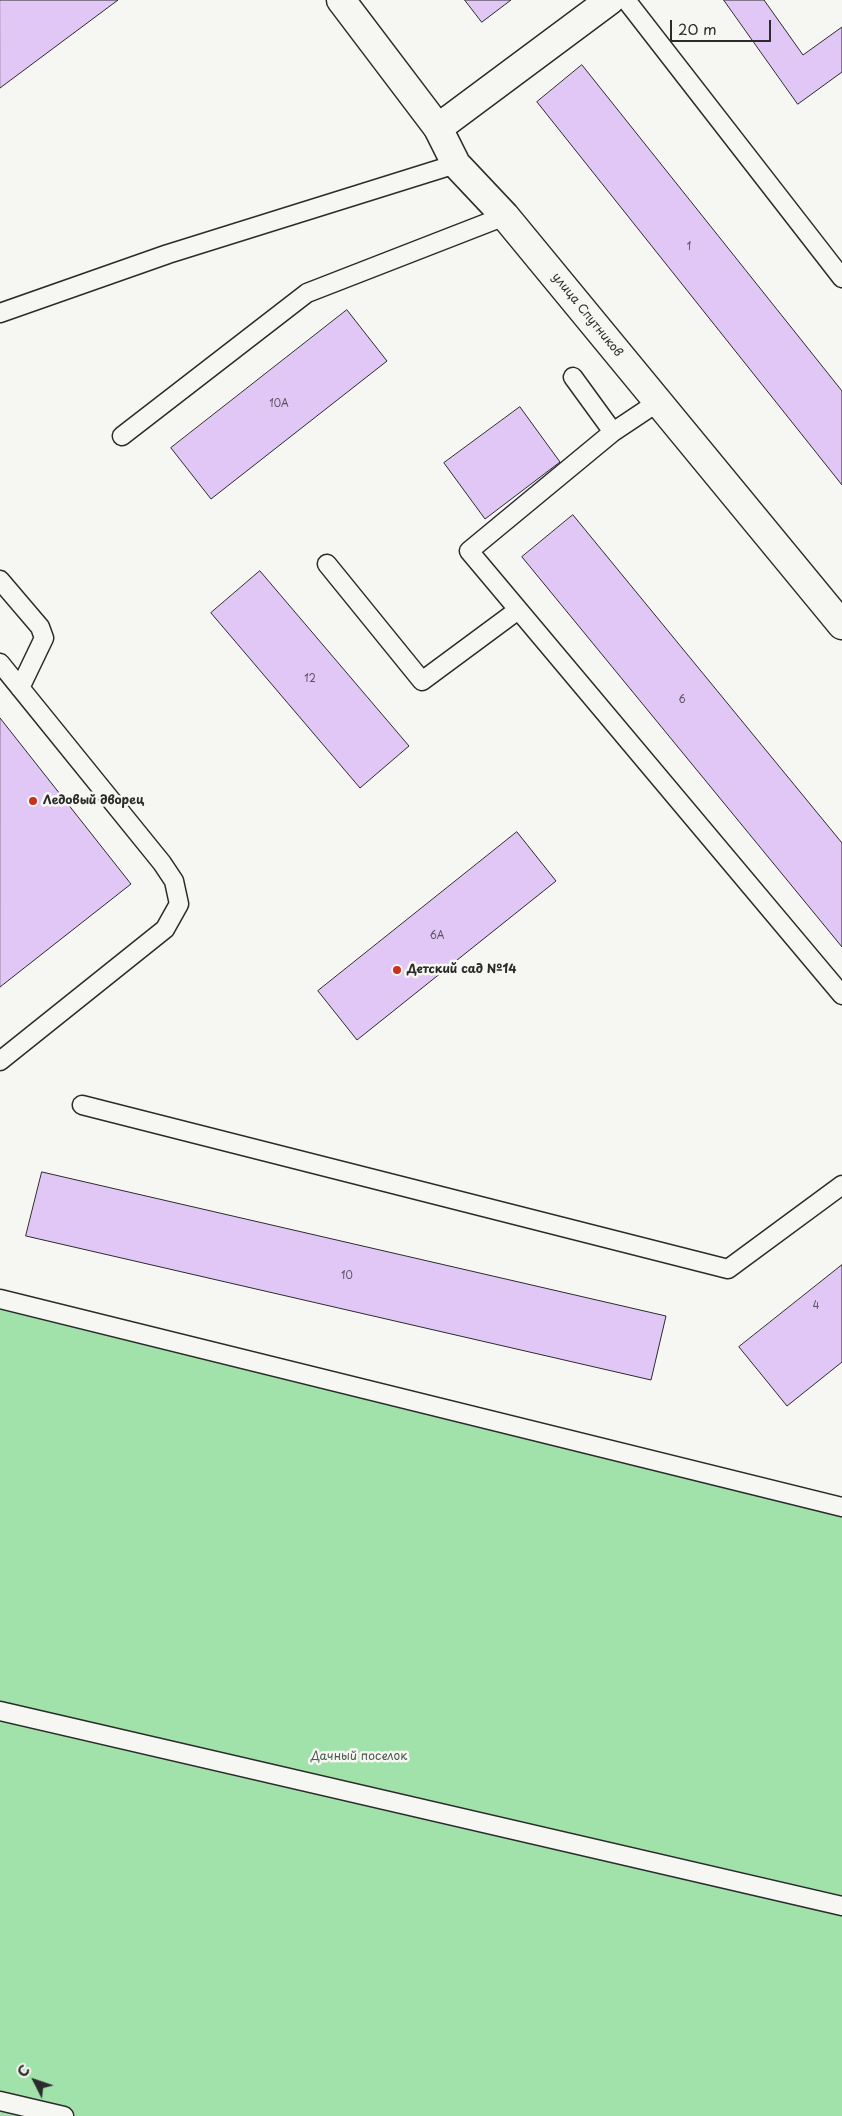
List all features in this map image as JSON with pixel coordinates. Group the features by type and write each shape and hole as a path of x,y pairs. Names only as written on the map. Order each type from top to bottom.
{"street":[{"name":"улица Спутников","path":"341,0 438,128 456,164 505,216 842,625"},
{"path":"438,128 610,0"}],"lane":[{"path":"626,0 842,278"},
{"path":"0,313 168,254 456,164"},
{"path":"122,436 307,293 505,216"},
{"path":"573,377 613,432"},
{"path":"658,402 613,432 469,551 842,995"},
{"path":"327,564 422,681 518,610"},
{"path":"0,580 40,627 44,638 20,688"},
{"path":"0,663 162,864 174,881 179,904 165,928 0,1061"},
{"path":"82,1105 728,1269 842,1185"},
{"path":"0,1299 842,1507"},
{"path":"0,1712 842,1906"},
{"path":"0,2101 64,2116"}],"green space":[{"name":"Дачный поселок","path":"0,1299 842,1507 842,2116 0,2116"}],"building":[{"path":"0,0 118,0 0,88"},
{"path":"465,0 511,0 482,22"},
{"path":"724,0 764,0 803,55 842,27 842,72 798,104"},
{"path":"582,65 842,391 842,485 537,102"},
{"path":"347,310 387,361 211,499 171,448"},
{"path":"520,407 560,462 485,519 444,463"},
{"path":"573,515 842,843 842,947 522,557"},
{"path":"260,571 409,746 360,788 211,613"},
{"name":"Ледовый дворец","path":"0,718 131,884 0,987"},
{"path":"517,832 556,881 357,1040 318,991"},
{"path":"42,1172 666,1316 651,1380 26,1236"},
{"path":"842,1265 842,1362 787,1406 739,1347"}],"place":[{"name":"Ледовый дворец","path":"33,801"},
{"name":"Детский сад №14","path":"397,970"}]}
